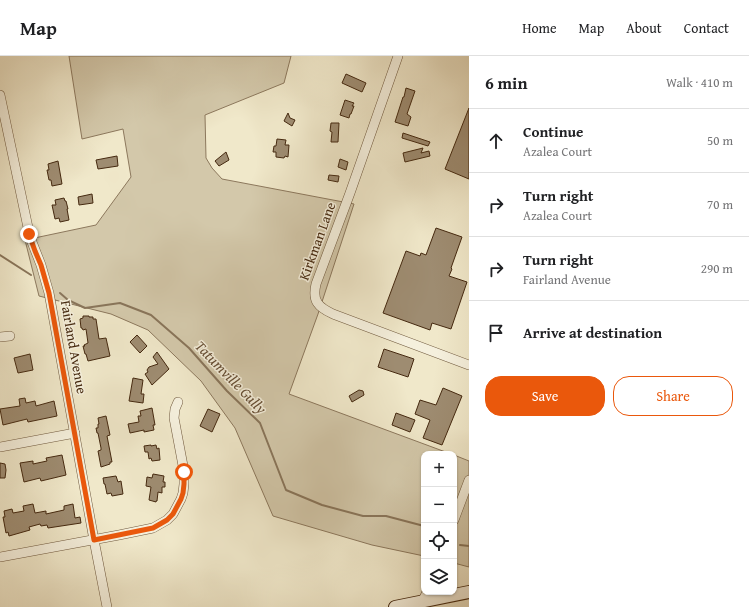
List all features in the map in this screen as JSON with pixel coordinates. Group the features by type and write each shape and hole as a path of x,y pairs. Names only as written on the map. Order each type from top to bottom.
{"street":[{"name":"Kirkman Lane","path":"398,56 316,284 314,290 315,299 319,306 333,314 469,365"},
{"name":"Fairland Avenue","path":"0,96 30,237 41,265 49,293 107,607"},
{"path":"0,338 10,336"},
{"path":"0,557 153,528 167,520 178,507 183,493 184,484 184,472 174,418 175,409 178,402"},
{"path":"0,447 75,433"},
{"path":"457,512 469,480"},
{"path":"395,607 423,600 469,592"}],"shaded area":[{"path":"69,56 291,56 284,83 205,115 206,158 212,168 222,179 354,204 318,314 289,394 443,451 421,451 421,555 372,545 273,516 235,428 201,381 148,330 111,314 39,296 25,240 96,225 131,177 123,129 82,139"},
{"path":"457,456 469,461 469,567 457,564"}],"building":[{"path":"346,74 366,83 362,92 342,83"},
{"path":"406,88 415,91 407,114 411,117 408,126 395,122"},
{"path":"345,100 354,103 349,118 340,115"},
{"path":"469,108 469,179 445,169"},
{"path":"288,113 290,118 295,120 292,126 284,121"},
{"path":"331,123 339,123 338,142 331,142"},
{"path":"403,133 430,142 428,146 402,138"},
{"path":"277,139 286,140 285,145 289,145 288,157 276,157 276,152 273,152"},
{"path":"423,148 421,153 429,151 430,156 405,162 403,153"},
{"path":"226,152 229,160 219,166 215,161"},
{"path":"117,156 118,166 98,169 96,160"},
{"path":"340,159 348,162 346,170 338,167"},
{"path":"58,161 62,184 52,186 47,170 49,170 48,164"},
{"path":"329,175 339,176 338,182 328,180"},
{"path":"92,194 93,203 79,205 78,197"},
{"path":"64,198 68,209 69,220 60,222 59,218 55,219 52,205 56,205 55,200"},
{"path":"436,228 462,237 449,276 467,282 451,329 432,323 430,330 383,313 406,251 420,256 421,253 426,255"},
{"path":"83,316 89,316 96,319 99,339 106,338 110,356 88,361 83,346 88,343 86,329 83,330 81,328 80,319 83,318"},
{"path":"137,335 147,346 140,353 130,342"},
{"path":"384,349 414,359 408,377 378,367"},
{"path":"157,352 169,369 152,385 145,374 148,372 147,370 149,367 158,364 153,357"},
{"path":"30,354 33,370 18,373 14,358"},
{"path":"133,378 143,380 141,394 144,394 143,403 129,401"},
{"path":"443,388 462,396 442,445 423,438 430,420 415,414 420,400 436,405"},
{"path":"359,390 363,391 364,395 352,402 349,396"},
{"path":"25,398 26,403 35,401 36,406 54,401 57,416 28,422 27,419 3,425 0,409 20,406 19,399"},
{"path":"152,408 155,425 153,425 154,430 144,432 144,430 130,433 128,424 139,422 138,416 141,416 140,411"},
{"path":"208,409 220,414 212,432 200,426"},
{"path":"396,413 415,420 410,432 392,425"},
{"path":"106,416 110,435 107,436 112,462 101,467 98,451 101,450 101,448 96,428 98,428 99,424 98,418"},
{"path":"156,445 157,449 159,448 160,460 152,461 151,458 149,459 148,452 145,452 144,446"},
{"path":"62,455 66,475 41,481 40,478 24,482 20,463 33,461 33,464 47,461 46,458"},
{"path":"0,463 5,464 5,478 0,478"},
{"path":"153,474 164,476 163,482 165,482 165,487 162,487 162,493 158,492 156,502 149,500 151,487 146,486 147,477 152,478"},
{"path":"116,476 118,482 121,481 123,494 112,496 111,493 107,494 103,478"},
{"path":"33,504 35,513 46,511 46,514 64,510 64,506 73,504 75,518 80,517 81,523 48,528 47,525 41,526 40,524 29,527 30,530 9,536 8,532 6,533 3,517 5,517 4,511 12,509 13,513 24,511 23,506"}],"waterway":[{"name":"Tatumville Gully","path":"0,255 31,275"},
{"name":"Tatumville Gully","path":"60,293 68,300 85,308 120,303 151,315 189,348 227,391 260,423 286,490 322,505 363,516 386,516 421,525"},
{"name":"Tatumville Gully","path":"460,545 469,546"}],"route":[{"path":"29,234 41,265 49,293 94,540 153,528 167,520 178,507 181,499 184,484 184,472"}]}
